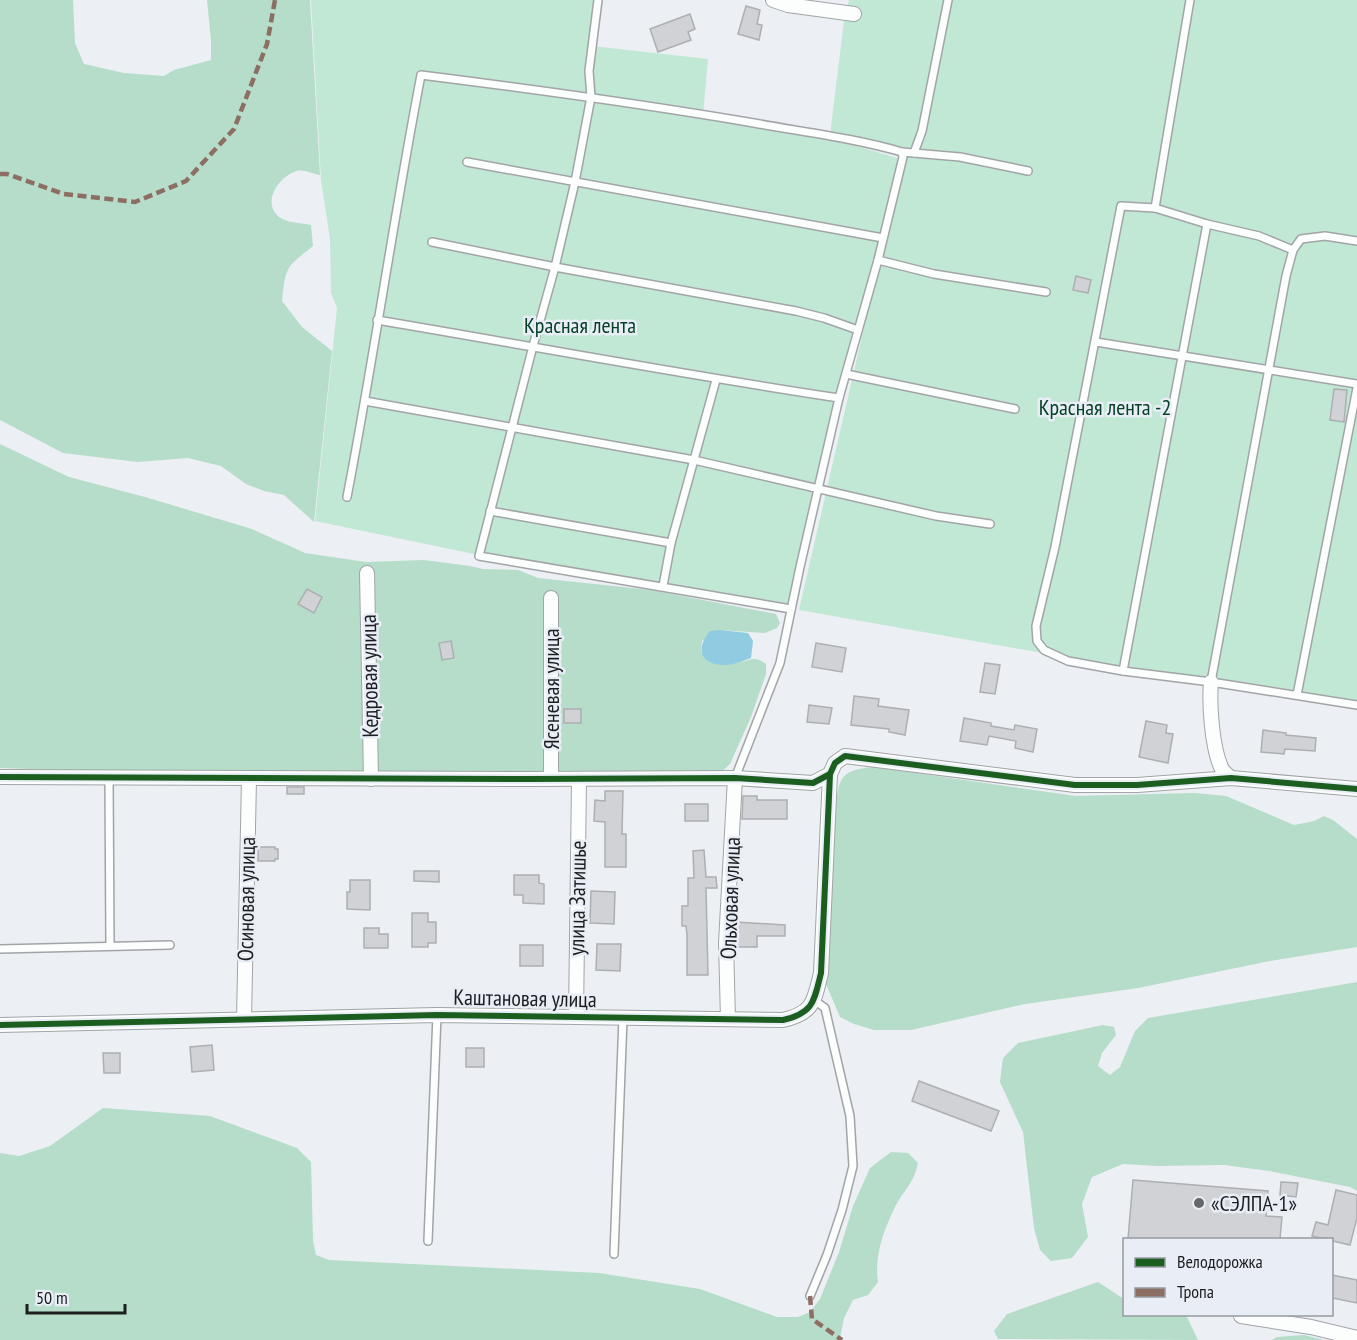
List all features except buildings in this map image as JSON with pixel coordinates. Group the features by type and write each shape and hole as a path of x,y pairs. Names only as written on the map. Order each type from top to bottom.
{"street":[{"path":"773,0 788,5 854,14"},
{"name":"Кедровая улица","path":"368,573 371,779"},
{"name":"Ясеневая улица","path":"551,598 551,779"},
{"path":"1210,682 1209,705 1218,756 1221,770 1230,778"},
{"path":"814,1000 821,973 831,774 835,763 845,756 1075,785 1137,785 1230,778 1357,789"},
{"path":"0,777 735,778 813,783 831,774"},
{"name":"Ольховая улица","path":"728,1019 726,944 735,778"},
{"name":"Осиновая улица","path":"244,1019 249,779"},
{"name":"улица Затишье","path":"576,1017 579,779"},
{"name":"Каштановая улица","path":"0,1025 437,1016 783,1020 798,1017 808,1010 814,1000"},
{"path":"1240,1316 1311,1327 1357,1338"}],"lane":[{"path":"598,0 589,71 591,97 575,182 479,556 791,609"},
{"path":"914,153 922,131 948,0"},
{"path":"1155,208 1190,0"},
{"path":"347,497 421,75 591,97 831,137 902,152 960,157 1028,171"},
{"path":"735,778 780,663 839,398 878,260 903,157 902,152"},
{"path":"468,162 883,238"},
{"path":"1293,250 1259,236 1207,224 1155,208 1121,206 1051,567 1036,626 1038,640 1044,650 1068,661 1357,705"},
{"path":"1123,671 1207,224"},
{"path":"1210,682 1293,250 1301,239 1325,236 1357,241"},
{"path":"432,242 796,311 858,330"},
{"path":"878,260 934,274 1046,292"},
{"path":"377,320 716,380 839,398"},
{"path":"1096,342 1357,386 1297,695"},
{"path":"846,374 1015,409"},
{"path":"663,586 671,543 716,380"},
{"path":"365,401 694,460 936,516 990,524"},
{"path":"490,511 671,543"},
{"path":"109,778 110,946"},
{"path":"0,949 170,945"},
{"path":"810,1296 842,1209 853,1166 850,1116 828,1018 825,1008 814,1000"},
{"path":"428,1241 437,1016"},
{"path":"614,1254 623,1018"}],"green space":[{"path":"0,0 73,0 75,43 84,64 124,73 164,76 174,70 211,60 207,0 310,0 320,175 303,171 290,174 274,190 272,204 274,211 282,219 311,225 313,246 289,268 282,301 302,327 332,351 314,522 284,495 246,484 221,466 188,458 138,462 63,453 0,420"},
{"name":"Красная лента","path":"311,0 597,0 592,46 708,59 703,115 829,138 901,159 858,320 791,608 479,555 315,521 337,308 331,293 330,239 321,180"},
{"name":"Красная лента -2","path":"849,0 1357,0 1357,705 1123,671 1054,655 799,610 903,158 830,135 844,21"},
{"path":"0,444 69,477 252,529 305,553 366,562 424,560 483,569 518,570 538,578 651,590 776,614 780,623 777,628 765,633 720,630 702,641 701,651 705,659 735,662 755,659 766,664 766,674 751,717 730,764 720,773 118,772 0,768"},
{"path":"874,767 1076,796 1195,793 1226,796 1294,825 1314,821 1324,816 1333,820 1357,839 1357,947 1270,961 1138,988 1025,1004 911,1030 874,1030 854,1024 840,1017 826,984 836,806 839,787 844,776 855,770"},
{"path":"1357,982 1357,1191 1350,1187 1269,1171 1224,1165 1123,1164 1092,1177 1082,1204 1088,1237 1072,1258 1051,1261 1040,1250 1034,1228 1023,1132 1000,1082 1003,1058 1018,1043 1103,1025 1114,1027 1116,1035 1102,1053 1098,1066 1110,1075 1120,1067 1135,1031 1148,1018"},
{"path":"103,1108 210,1116 297,1148 311,1162 313,1240 316,1255 329,1260 599,1273 700,1289 777,1317 798,1317 810,1312 820,1299 839,1252 853,1206 870,1168 891,1152 908,1153 918,1163 911,1183 897,1203 883,1236 878,1254 878,1282 868,1295 853,1300 844,1318 840,1338 842,1340 0,1340 0,1153 19,1156 50,1146"},
{"path":"1098,1282 1123,1298 1123,1316 1186,1316 1198,1340 998,1339 994,1331 1007,1314"},
{"path":"1304,1335 1324,1340 1272,1340 1277,1337"}],"water":[{"path":"710,631 748,633 753,641 751,658 727,665 718,665 706,660 701,650 702,644"}],"marked path":[{"path":"0,174 7,174 64,194 135,202 186,181 234,129 267,44 275,0"},
{"path":"810,1296 812,1319 842,1340"}],"cycle path":[{"path":"0,777 735,778 813,783 830,774 835,763 845,756 1075,785 1137,785 1231,778 1357,789"},
{"path":"0,1025 437,1015 783,1020 793,1017 801,1014 811,1004 821,973 830,774"}],"place":[{"name":"«СЭЛПА-1»","path":"1199,1203"}]}
